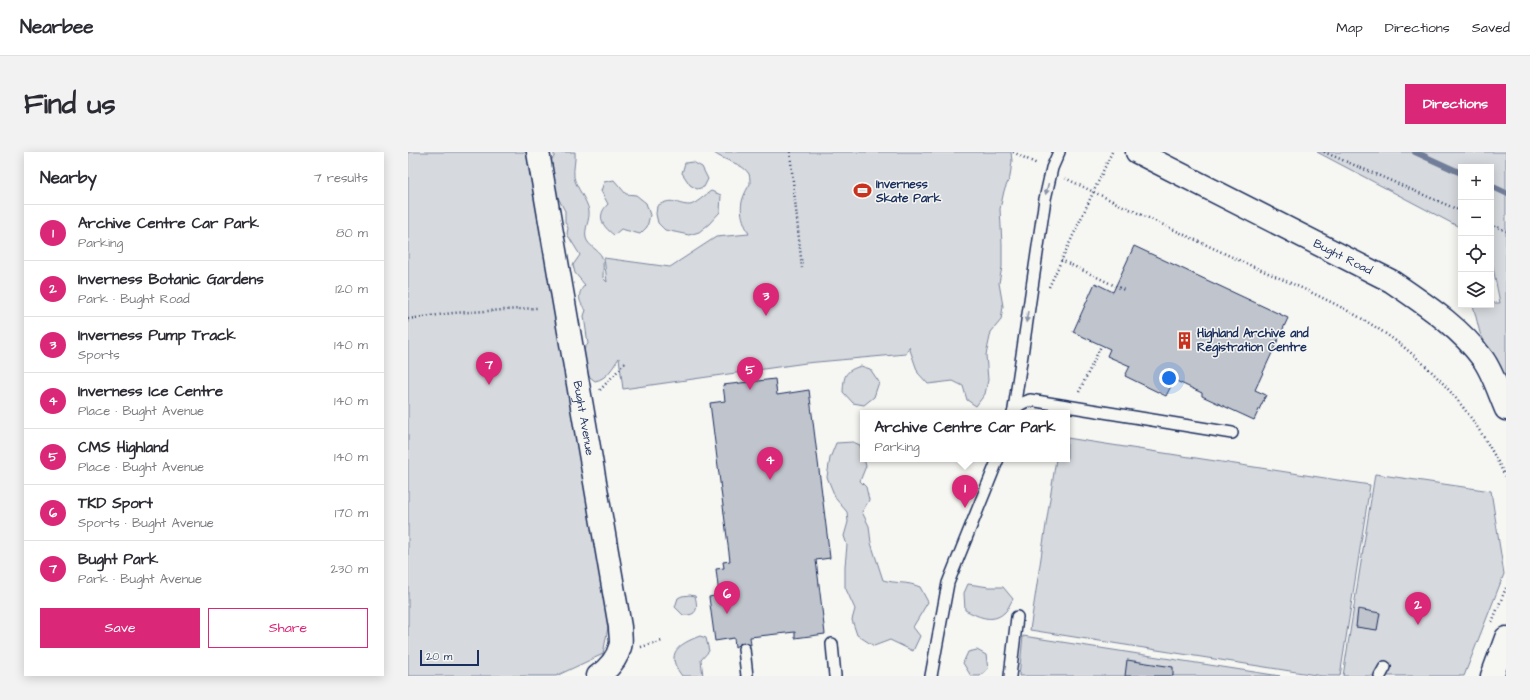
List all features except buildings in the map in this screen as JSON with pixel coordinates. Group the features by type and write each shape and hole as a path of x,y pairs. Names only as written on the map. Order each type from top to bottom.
{"street":[{"name":"Bught Avenue","path":"538,152 620,627 621,647 606,671 598,676"},
{"name":"Bught Road","path":"1137,152 1391,282 1429,306 1455,328 1483,359 1506,409"},
{"path":"1492,676 1506,638"}],"lane":[{"path":"1014,410 1045,199 1052,168 1059,152"},
{"path":"1015,410 1022,403 1030,400 1232,433"},
{"path":"932,676 948,583 997,462"},
{"path":"1010,676 1017,617"},
{"path":"832,644 835,676"},
{"path":"744,649 746,676"}],"path":[{"path":"790,152 802,268"},
{"path":"1014,152 1044,168"},
{"path":"1046,293 1112,152"},
{"path":"1324,152 1458,210"},
{"path":"1058,175 1356,315 1383,332 1415,356 1438,377 1462,404 1484,435 1506,478"},
{"path":"1494,225 1506,231"},
{"path":"1061,260 1124,290"},
{"path":"408,319 453,313 537,308"},
{"path":"1072,407 1101,346"},
{"path":"598,393 625,363"}],"shaded area":[{"path":"408,152 529,152 610,617 603,654 556,676 408,676"},
{"path":"554,152 575,152 574,177 589,211 586,238 602,257 603,278 607,282 604,258 670,267 716,237 749,234 743,220 741,209 743,197 750,184 749,174 742,167 713,152 1011,152 1012,161 1010,177 1004,191 1000,209 1002,267 999,283 1003,306 1001,320 991,332 986,355 988,380 985,394 976,406 967,400 963,386 953,381 928,384 918,373 909,347 906,354 806,363 623,389 619,358 612,369 603,378 595,381 586,374 583,362 583,351 588,344 584,316 586,310 581,304 580,294 585,285 575,273 573,265 580,255 567,234 568,228 565,222 565,211 554,190 549,163 554,157"},
{"path":"1317,152 1506,152 1506,381 1480,333 1474,308 1494,308 1494,303 1500,303 1494,272 1494,164 1458,164 1458,226"},
{"path":"693,162 702,167 708,179 704,187 697,189 690,185 682,173 685,163"},
{"path":"614,180 626,194 636,195 646,203 650,215 647,227 640,234 621,229 614,235 606,228 602,221 602,213 608,204 601,191 604,182"},
{"path":"711,191 721,195 720,212 699,232 689,235 665,230 658,223 656,214 657,206 671,201 690,205"},
{"path":"861,366 870,369 879,382 874,397 864,405 853,403 843,392 845,378 848,372"},
{"path":"1070,438 1370,485 1340,676 1322,676 1030,630 1056,462 1070,462"},
{"path":"853,442 860,445 860,462 865,462 866,466 860,481 866,487 869,500 862,512 869,526 871,543 883,580 920,587 928,602 913,627 920,636 913,651 890,640 874,646 857,635 852,620 855,609 845,587 847,545 844,536 848,522 847,512 836,499 827,477 830,458 836,443"},
{"path":"1375,474 1491,491 1504,574 1464,676 1343,676"},
{"path":"968,584 1003,587 1013,599 1004,613 995,618 984,618 965,610 964,593"},
{"path":"690,595 695,596 696,610 692,614 683,615 675,607 678,598"},
{"path":"700,636 706,638 709,651 701,660 703,676 682,676 674,661 676,650 686,642"},
{"path":"1023,636 1280,676 1019,676"},
{"path":"977,650 986,655 988,669 980,676 971,676 963,663 968,652"}],"waterway":[{"path":"1415,152 1458,172"},
{"path":"1494,187 1506,193"}],"place":[{"name":"Inverness Skate Park","path":"863,191"},
{"name":"Inverness Pump Track","path":"766,316"},
{"name":"Highland Archive and Registration Centre","path":"1184,340"},
{"name":"Bught Park","path":"489,385"},
{"name":"CMS Highland","path":"750,390"},
{"name":"Inverness Ice Centre","path":"770,480"},
{"name":"Archive Centre Car Park","path":"965,508"},
{"name":"TKD Sport","path":"727,614"},
{"name":"Inverness Botanic Gardens","path":"1418,625"}]}
